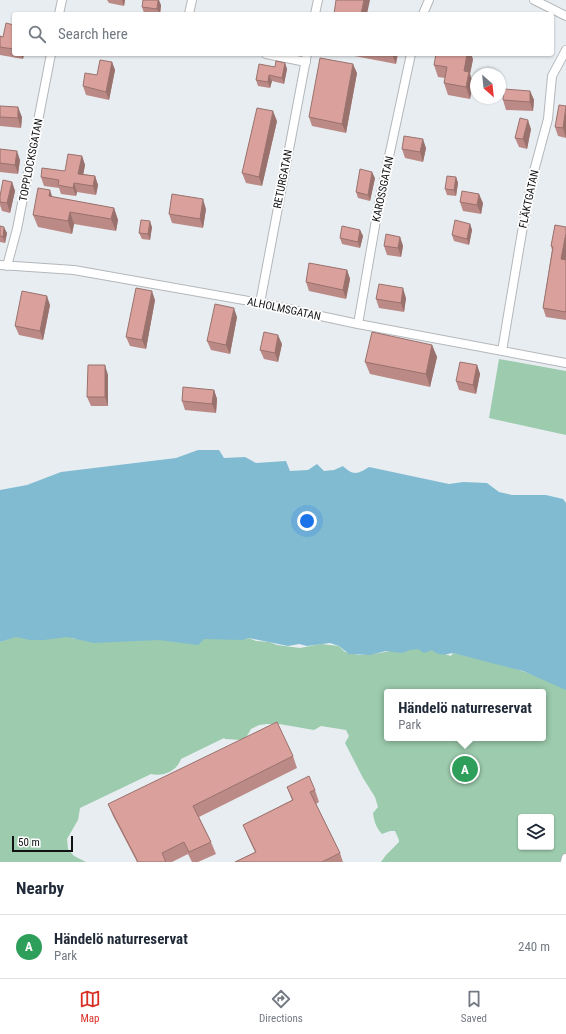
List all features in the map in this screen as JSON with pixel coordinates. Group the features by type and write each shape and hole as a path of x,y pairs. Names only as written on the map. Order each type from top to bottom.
{"street":[{"path":"59,12 62,0"},
{"path":"189,12 192,0"},
{"path":"315,12 318,0"},
{"path":"424,12 429,0"},
{"path":"534,0 566,16"},
{"name":"FLÄKTGATAN","path":"502,351 534,171 548,118 552,76 566,50"},
{"name":"TOPPLOCKSGATAN","path":"4,266 18,221 51,56"},
{"path":"286,56 306,58"},
{"name":"KAROSSGATAN","path":"358,324 379,203 411,56"},
{"name":"RETURGATAN","path":"260,303 306,58"},
{"name":"ALHOLMSGATAN","path":"4,266 74,270 260,303 358,324 566,363"},
{"path":"565,862 566,858"}],"green space":[{"path":"499,359 566,371 566,435 489,418"},
{"path":"66,635 74,639 249,638 256,641 300,648 321,644 339,646 345,652 359,655 380,653 409,647 423,647 451,656 453,653 501,664 566,686 566,862 381,862 399,842 399,840 395,831 382,834 377,826 373,813 378,807 375,797 363,778 345,743 349,736 346,730 321,726 314,730 279,724 267,724 259,725 251,729 247,736 242,740 224,738 181,759 173,770 165,774 151,774 80,808 78,820 67,839 68,849 74,856 86,862 0,862 0,642 17,636"}],"water":[{"path":"198,450 219,450 224,458 245,457 256,463 286,461 290,471 308,470 317,464 324,471 334,470 343,466 353,473 362,471 369,467 449,484 463,482 487,483 499,492 512,495 546,495 563,499 566,503 566,690 523,671 453,653 444,655 439,654 432,650 424,653 418,649 402,653 386,651 370,655 349,654 339,646 330,643 307,646 299,644 288,646 249,638 242,640 204,639 198,645 159,640 94,643 67,637 30,640 16,637 0,642 0,490 27,485 61,472 176,458"}],"building":[{"path":"143,0 158,0 157,9 142,7"},
{"path":"336,0 364,0 361,12 334,12"},
{"path":"6,23 12,24 12,49 0,47 0,36 3,37"},
{"path":"436,56 467,56 464,71 469,72 466,87 444,83 447,67 434,65"},
{"path":"320,58 353,64 342,124 309,117"},
{"path":"100,60 112,62 106,92 83,86 85,73 97,75"},
{"path":"276,61 285,63 282,78 269,75 268,82 256,80 259,64 275,67"},
{"path":"506,89 530,91 530,102 506,100"},
{"path":"559,105 566,106 563,128 555,127"},
{"path":"0,106 18,107 18,118 0,117"},
{"path":"257,108 273,111 259,177 242,173"},
{"path":"520,118 528,120 523,139 515,138"},
{"path":"404,136 423,139 420,152 402,149"},
{"path":"0,149 17,151 15,165 0,163"},
{"path":"68,154 82,156 78,174 95,176 93,186 74,183 73,188 58,185 59,180 41,177 42,168 65,171"},
{"path":"360,169 372,172 368,195 356,192"},
{"path":"447,176 456,177 454,190 445,189"},
{"path":"3,180 12,182 7,203 0,202"},
{"path":"38,188 50,190 49,196 114,208 111,219 70,212 68,221 33,215"},
{"path":"462,191 479,194 477,205 460,202"},
{"path":"172,194 203,199 200,219 169,214"},
{"path":"141,220 150,221 148,234 139,233"},
{"path":"455,220 470,224 467,239 452,235"},
{"path":"555,225 566,227 561,259 566,260 566,312 543,308"},
{"path":"0,226 4,227 3,237 0,236"},
{"path":"342,226 360,230 358,242 340,238"},
{"path":"386,234 400,237 398,248 384,246"},
{"path":"309,263 347,270 343,290 306,282"},
{"path":"379,284 403,288 401,303 376,299"},
{"path":"136,288 152,291 142,340 126,337"},
{"path":"22,291 47,296 40,331 15,326"},
{"path":"215,304 234,308 226,345 207,341"},
{"path":"264,332 278,335 275,353 260,350"},
{"path":"372,332 432,345 426,374 365,362"},
{"path":"460,362 477,365 473,385 456,381"},
{"path":"88,365 105,365 105,397 87,397"},
{"path":"183,387 214,390 212,404 182,401"},
{"path":"277,722 293,756 193,806 211,842 189,852 184,842 162,853 166,862 138,862 108,804"},
{"path":"309,776 315,790 310,792 340,853 322,862 235,862 256,852 243,825 293,800 287,787"}],"place":[{"name":"Händelö naturreservat","path":"465,769"}]}
